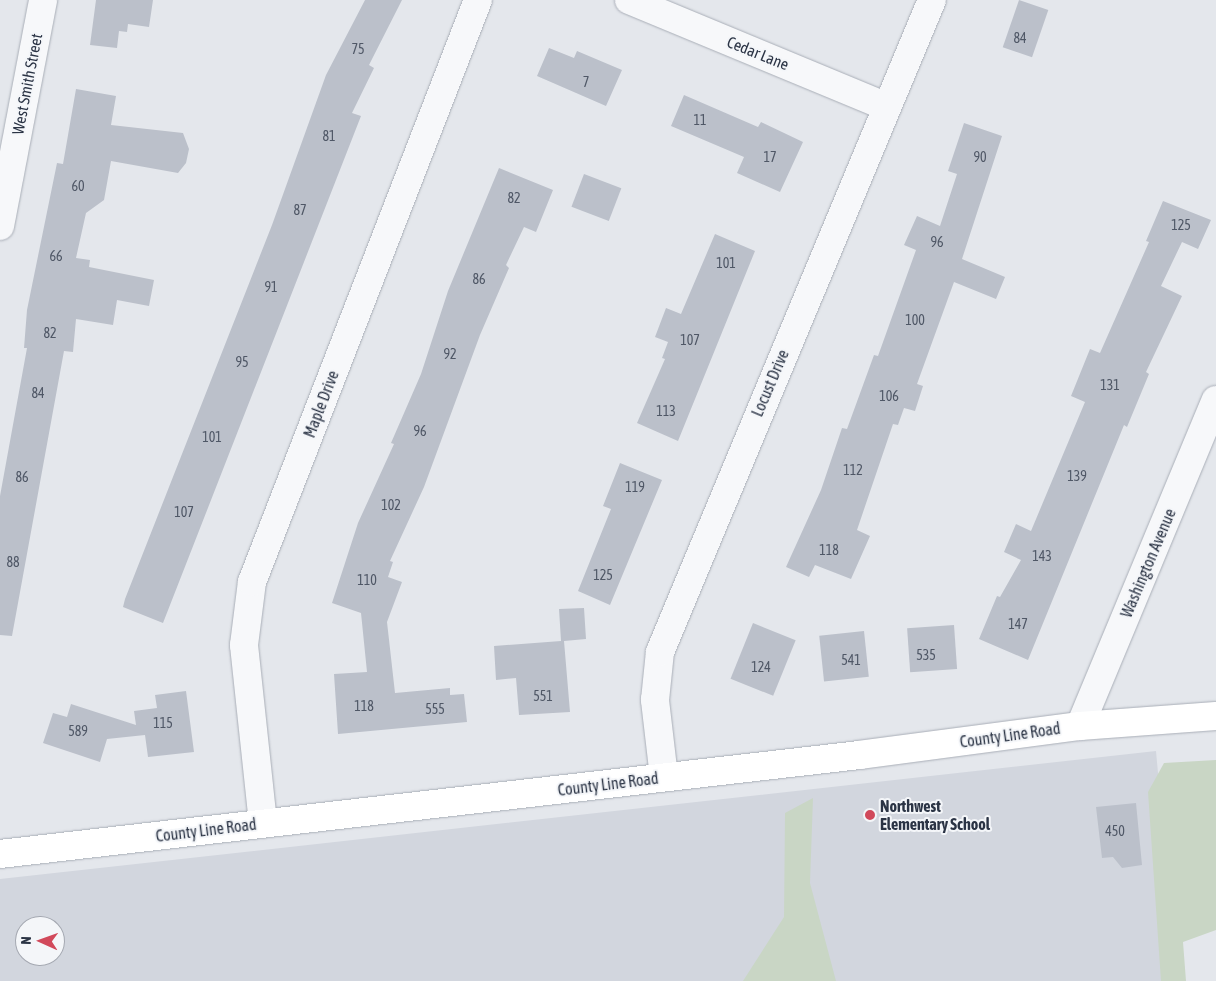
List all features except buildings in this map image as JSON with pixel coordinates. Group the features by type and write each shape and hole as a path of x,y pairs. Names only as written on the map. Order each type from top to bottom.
{"main road":[{"name":"County Line Road","path":"0,854 664,777 1080,726 1216,716"}],"street":[{"name":"West Smith Street","path":"0,226 43,0"},
{"name":"Maple Drive","path":"262,823 244,645 252,582 478,0"},
{"name":"Cedar Lane","path":"629,0 887,107"},
{"name":"Locust Drive","path":"664,777 655,700 660,652 932,0"},
{"name":"Washington Avenue","path":"1080,726 1216,400"}],"shaded area":[{"name":"Northwest Elementary School","path":"1156,751 1177,981 0,981 0,879"}],"green space":[{"path":"1216,760 1216,930 1183,942 1186,981 1161,981 1148,792 1164,763"},
{"path":"813,798 810,883 836,981 743,981 784,917 785,813"}],"place":[{"name":"Northwest Elementary School","path":"870,815"}]}
